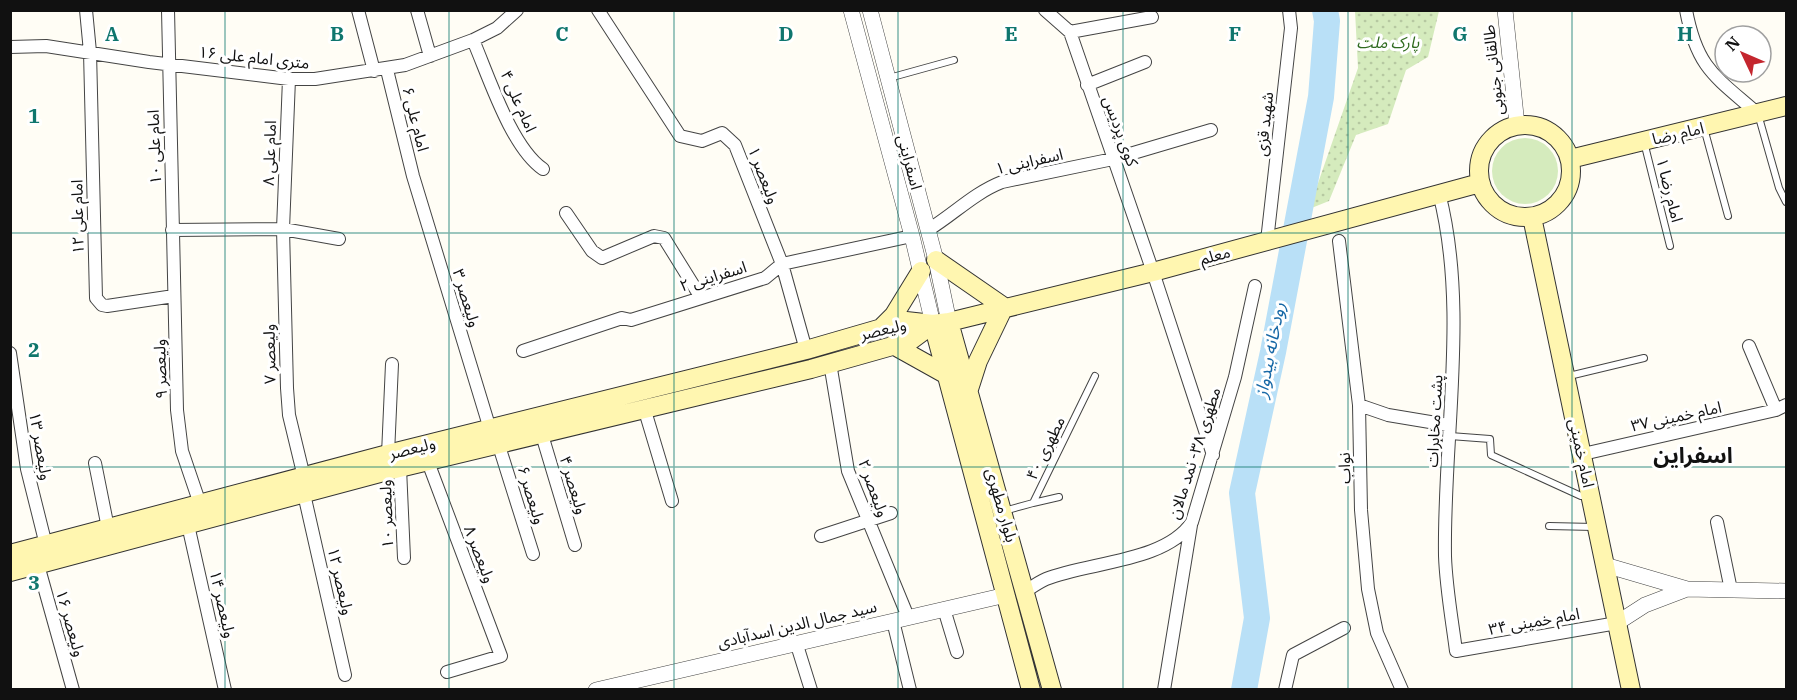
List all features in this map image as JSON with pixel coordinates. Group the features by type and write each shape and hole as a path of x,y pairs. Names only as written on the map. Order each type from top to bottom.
{"main road":[{"name":"امام رضا","path":"1570,159 1786,106"},
{"path":"1517,125 1530,125 1549,132 1564,146 1570,159 1571,174 1568,189 1559,202 1547,212 1533,217 1519,217 1500,210 1485,196 1480,183 1478,168 1482,153 1490,140 1502,130 1517,125"},
{"name":"معلم","path":"941,323 1153,272 1480,183"},
{"name":"امام خمینی","path":"1533,217 1631,690"},
{"path":"936,260 1004,307 978,361 969,389"},
{"path":"881,328 894,315 921,271"},
{"name":"ولیعصر","path":"10,554 200,504 304,485 393,464 490,429 807,350 906,321 941,323"},
{"name":"ولیعصر","path":"393,464 428,462 499,446 811,369 910,341 941,323"},
{"name":"بلوار مطهری","path":"941,323 945,374 1031,690"},
{"name":"بلوار مطهری","path":"941,323 969,389 1052,690"},
{"path":"894,345 945,374"},
{"path":"807,350 811,369"},
{"name":"ولیعصر","path":"10,572 188,525 304,485"}],"street":[{"path":"86,10 90,52"},
{"name":"امام علی ۱۰","path":"168,10 172,230"},
{"path":"358,10 374,71"},
{"path":"417,10 430,56"},
{"name":"۱۶ متری امام علی","path":"10,47 46,46 168,64 289,79 315,80 387,70 430,56 473,40 497,28 517,10"},
{"name":"ولیعصر ۱","path":"598,10 680,136 702,141 722,133 735,145 782,264 807,350"},
{"name":"اسفراینی","path":"851,10 921,271 941,323"},
{"name":"اسفراینی","path":"870,10 936,260 941,323"},
{"path":"1045,10 1070,32 1152,17"},
{"name":"شهید قزی","path":"1267,241 1291,28 1289,10"},
{"name":"طالقانی جنوبی","path":"1505,10 1517,125"},
{"path":"1686,10 1698,54 1710,72 1758,114"},
{"name":"کوی پردیس","path":"1070,32 1213,455"},
{"name":"امام علی ۴","path":"473,40 519,144 532,161 543,169"},
{"name":"امام علی ۱۲","path":"90,52 96,298 108,306 174,296"},
{"path":"1087,85 1145,62"},
{"name":"امام علی ۶","path":"387,70 413,177"},
{"name":"امام علی ۸","path":"283,229 289,79"},
{"name":"اسفراینی ۱","path":"928,230 950,217 986,188 1002,182 1113,159 1211,130"},
{"path":"889,153 897,157 906,147"},
{"name":"ولیعصر ۳","path":"413,177 490,429"},
{"name":"پشت مخابرات","path":"1439,193 1445,217 1455,343 1448,430 1445,558 1456,651"},
{"path":"566,213 592,251 602,258 654,236 664,238 700,296"},
{"path":"172,230 283,229 339,239"},
{"name":"ولیعصر ۷","path":"283,229 287,397 304,485"},
{"name":"ولیعصر ۹","path":"172,230 177,410 182,451 200,504"},
{"name":"اسفراینی ۲","path":"523,351 622,318 631,320 700,296 765,278 782,264 912,236"},
{"name":"نواب","path":"1339,241 1359,405 1361,510 1368,589 1377,633 1402,690"},
{"name":"مطهری ۳۸- نمد مالان","path":"1026,591 1046,579 1160,548 1185,533 1192,522 1213,455 1235,376 1255,286"},
{"path":"1749,346 1781,408"},
{"name":"ولیعصر ۱۳","path":"10,353 27,469 46,545"},
{"name":"ولیعصر ۱۰","path":"392,363 393,464 404,558"},
{"name":"ولیعصر ۲","path":"830,363 848,471 868,522 900,619 910,690"},
{"path":"1359,405 1448,430"},
{"name":"امام خمینی ۳۷","path":"1583,454 1781,408"},
{"path":"645,411 672,501"},
{"name":"ولیعصر ۴","path":"542,435 575,545"},
{"name":"ولیعصر ۶","path":"499,446 533,554"},
{"name":"ولیعصر ۸","path":"428,462 501,656 447,672"},
{"path":"95,463 108,528"},
{"name":"ولیعصر ۱۲","path":"304,485 345,675"},
{"path":"821,536 891,513"},
{"path":"1164,690 1192,522"},
{"path":"1717,522 1731,590"},
{"name":"ولیعصر ۱۴","path":"188,525 225,690"},
{"name":"ولیعصر ۱۶","path":"38,565 73,690"},
{"path":"1605,565 1687,589 1786,591"},
{"path":"1617,623 1645,605 1687,589"},
{"name":"سید جمال الدین اسدآبادی","path":"596,690 627,686 796,642 1006,596"},
{"path":"944,609 957,652"},
{"name":"امام خمینی ۳۴","path":"1456,651 1617,623"},
{"path":"1285,690 1293,655 1344,628"},
{"path":"796,642 811,690"}],"lane":[{"path":"888,78 954,60"},
{"path":"1758,114 1779,188 1786,202"},
{"path":"1703,127 1728,216"},
{"name":"امام رضا ۱","path":"1644,141 1670,246"},
{"path":"1566,377 1644,358"},
{"name":"مطهری ۴۰","path":"1003,511 1033,503 1095,376"},
{"path":"1448,430 1490,440 1491,455 1581,496 1591,495"},
{"path":"1033,503 1059,497"},
{"path":"1549,526 1598,527"}],"green space":[{"name":"پارک ملت","path":"1355,11 1439,11 1428,57 1406,70 1388,124 1356,135 1329,201 1309,209 1358,68"},
{"path":"1518,138 1532,138 1544,143 1553,152 1558,171 1556,184 1549,195 1532,204 1518,204 1506,199 1497,190 1492,178 1492,164 1497,152 1506,143"}],"waterway":[{"name":"رودخانه بیدواز","path":"1244,690 1257,618 1242,493 1273,352 1321,97 1327,21 1325,10"}],"district":[{"name":"اسفراین","path":"1693,455"}]}
